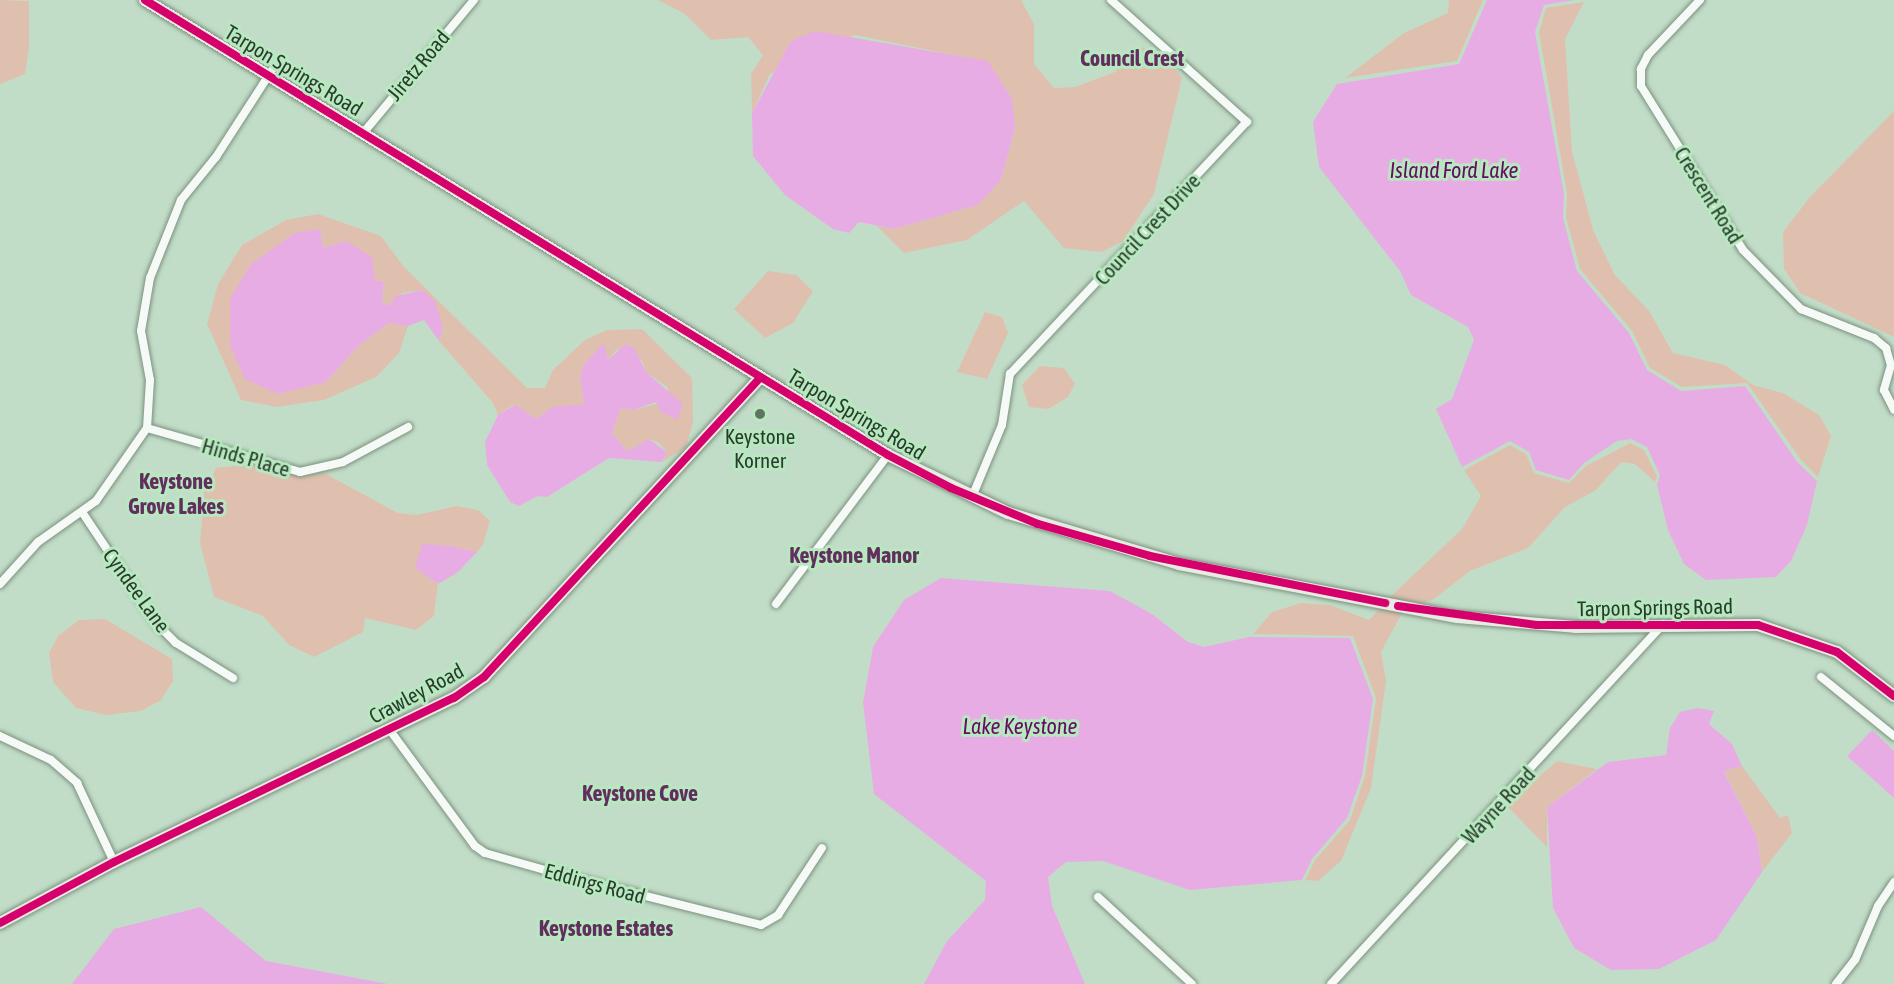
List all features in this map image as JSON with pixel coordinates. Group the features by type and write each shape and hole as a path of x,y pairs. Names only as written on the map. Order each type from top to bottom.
{"main road":[{"name":"Tarpon Springs Road","path":"145,0 270,73"},
{"name":"Tarpon Springs Road","path":"158,0 270,73 760,378 888,455 972,497 1060,531 1160,559 1398,606 1528,624 1735,622 1787,632 1837,652 1894,696"},
{"name":"Crawley Road","path":"0,923 114,862 454,698 484,677 760,378"}],"street":[{"name":"Jiretz Road","path":"364,132 474,0"},
{"name":"Council Crest Drive","path":"972,497 1002,425 1010,374 1247,122 1111,0"},
{"name":"Crescent Road","path":"1700,0 1648,55 1641,69 1641,86 1743,250 1801,309 1874,338 1886,348 1891,365 1884,390 1894,410"},
{"path":"0,584 38,542 82,512 116,478 147,428 150,380 141,331 150,278 181,200 216,157 270,73"},
{"name":"Hinds Place","path":"147,428 300,472 343,462 408,427"},
{"path":"776,604 888,455"},
{"name":"Cyndee Lane","path":"82,512 157,624 176,643 233,678"},
{"name":"Wayne Road","path":"1331,984 1663,624"},
{"path":"1821,677 1894,736"},
{"name":"Eddings Road","path":"389,729 475,846 484,853 562,875 761,925 778,915 822,848"},
{"path":"0,736 51,760 77,783 114,862"},
{"path":"1836,984 1855,960 1878,906 1894,882"},
{"path":"1098,897 1192,984"}],"shaded area":[{"path":"0,0 29,1 29,47 25,74 0,84"},
{"path":"658,0 1021,0 1034,24 1034,64 1054,88 1075,87 1115,72 1142,47 1164,54 1182,78 1154,194 1123,241 1102,252 1064,248 1024,201 967,240 904,253 877,226 894,229 978,205 1001,180 1015,128 988,62 855,35 770,74 752,113 751,74 763,55 748,37 711,40 685,14"},
{"path":"1449,0 1483,0 1457,61 1345,78 1404,33 1448,13"},
{"path":"1584,2 1565,39 1572,151 1593,230 1615,275 1649,311 1673,353 1725,365 1753,385 1783,393 1819,415 1831,436 1818,477 1801,460 1747,383 1682,387 1650,368 1632,331 1580,269 1566,217 1567,193 1539,32 1546,8"},
{"path":"1894,111 1894,337 1800,293 1784,269 1783,232 1810,197"},
{"path":"318,214 381,236 404,267 527,388 545,388 553,370 585,340 607,330 642,329 692,378 693,423 686,447 662,462 667,452 658,442 649,439 627,451 612,433 621,408 633,410 672,400 667,387 646,372 642,361 617,349 608,360 604,344 584,364 580,377 584,404 537,419 513,405 498,415 493,403 439,341 443,328 422,290 402,293 390,306 382,302 384,282 375,280 363,255 346,241 323,248 320,230 295,233 326,382 358,346 389,323 408,326 399,353 376,377 324,400 277,407 241,400 207,324 218,284 242,245 286,220"},
{"path":"768,271 796,275 813,291 793,323 765,338 734,309"},
{"path":"985,312 1002,317 1008,333 987,379 957,372"},
{"path":"1040,366 1064,368 1075,384 1068,397 1048,409 1029,407 1022,385"},
{"path":"1630,443 1644,450 1657,476 1655,482 1635,464 1621,462 1596,490 1565,507 1528,548 1470,571 1434,599 1418,605 1387,600 1462,529 1481,496 1464,470 1510,445 1526,454 1534,473 1569,483 1586,466"},
{"path":"251,464 299,476 324,473 398,513 417,515 457,506 478,510 490,521 483,545 477,552 451,546 415,568 438,584 434,616 416,630 365,618 363,632 314,657 289,645 263,616 214,597 200,543 204,493 216,468"},
{"path":"1301,603 1330,605 1369,620 1381,607 1403,611 1381,652 1386,681 1371,788 1341,861 1318,881 1305,880 1315,860 1350,820 1365,776 1376,698 1353,636 1253,634 1272,612"},
{"path":"105,619 172,659 173,681 161,700 141,711 106,715 76,708 53,682 49,653 58,636 79,620"},
{"path":"1557,761 1597,769 1547,807 1547,847 1506,805"},
{"path":"1742,766 1780,818 1788,815 1792,833 1762,872 1757,837 1724,770"}],"water":[{"name":"Island Ford Lake","path":"1487,0 1574,0 1544,5 1535,32 1564,194 1563,218 1577,271 1629,333 1647,370 1681,391 1745,386 1798,463 1817,481 1807,525 1791,561 1776,577 1706,580 1684,564 1668,530 1657,485 1660,475 1647,447 1631,439 1617,441 1584,463 1569,480 1536,470 1529,452 1510,441 1462,467 1436,409 1452,399 1474,340 1468,327 1411,295 1400,271 1319,167 1313,122 1337,84 1459,64"},
{"path":"815,31 988,61 1012,99 1015,128 1001,180 978,205 894,229 859,222 849,233 833,229 785,195 753,156 752,113 791,41"},
{"path":"320,229 323,248 346,241 372,257 375,280 384,282 382,302 390,306 395,296 422,290 435,301 443,328 439,341 424,320 408,326 389,323 358,346 326,382 278,394 245,379 230,345 230,299 251,264 295,233"},
{"path":"604,343 608,360 625,344 634,348 646,372 683,404 677,420 661,412 656,402 633,410 621,408 612,433 627,451 649,439 667,452 662,462 609,458 547,497 538,496 519,506 510,502 487,465 485,442 498,415 515,405 537,419 552,407 584,404 580,377 584,364"},
{"path":"422,544 451,546 477,552 458,572 438,584 415,568"},
{"name":"Lake Keystone","path":"941,578 1110,591 1152,614 1188,642 1204,647 1249,637 1350,638 1373,699 1362,776 1347,818 1312,859 1302,880 1190,890 1103,861 1066,862 1048,877 1052,906 1085,984 924,984 947,941 985,900 986,881 874,794 863,703 873,647 904,600"},
{"path":"1698,708 1714,711 1709,724 1732,744 1742,766 1724,771 1757,837 1762,872 1716,940 1659,969 1611,970 1574,948 1553,908 1547,807 1608,762 1666,755 1670,728 1680,712"},
{"path":"1872,730 1894,751 1894,798 1847,756"},
{"path":"201,907 266,961 388,984 72,984 114,929"}],"cycle path":[{"path":"145,0 888,455 951,488 1038,524 1150,556 1385,603"},
{"path":"0,923 114,862 454,698 484,677 760,378"},
{"path":"1398,606 1537,625 1758,625 1837,652 1894,696"}],"place":[{"name":"Keystone Korner","path":"760,414"}],"district":[{"name":"Council Crest","path":"1132,59"},
{"name":"Keystone Grove Lakes","path":"176,494"},
{"name":"Keystone Manor","path":"854,556"},
{"name":"Keystone Cove","path":"640,794"},
{"name":"Keystone Estates","path":"606,929"}]}
